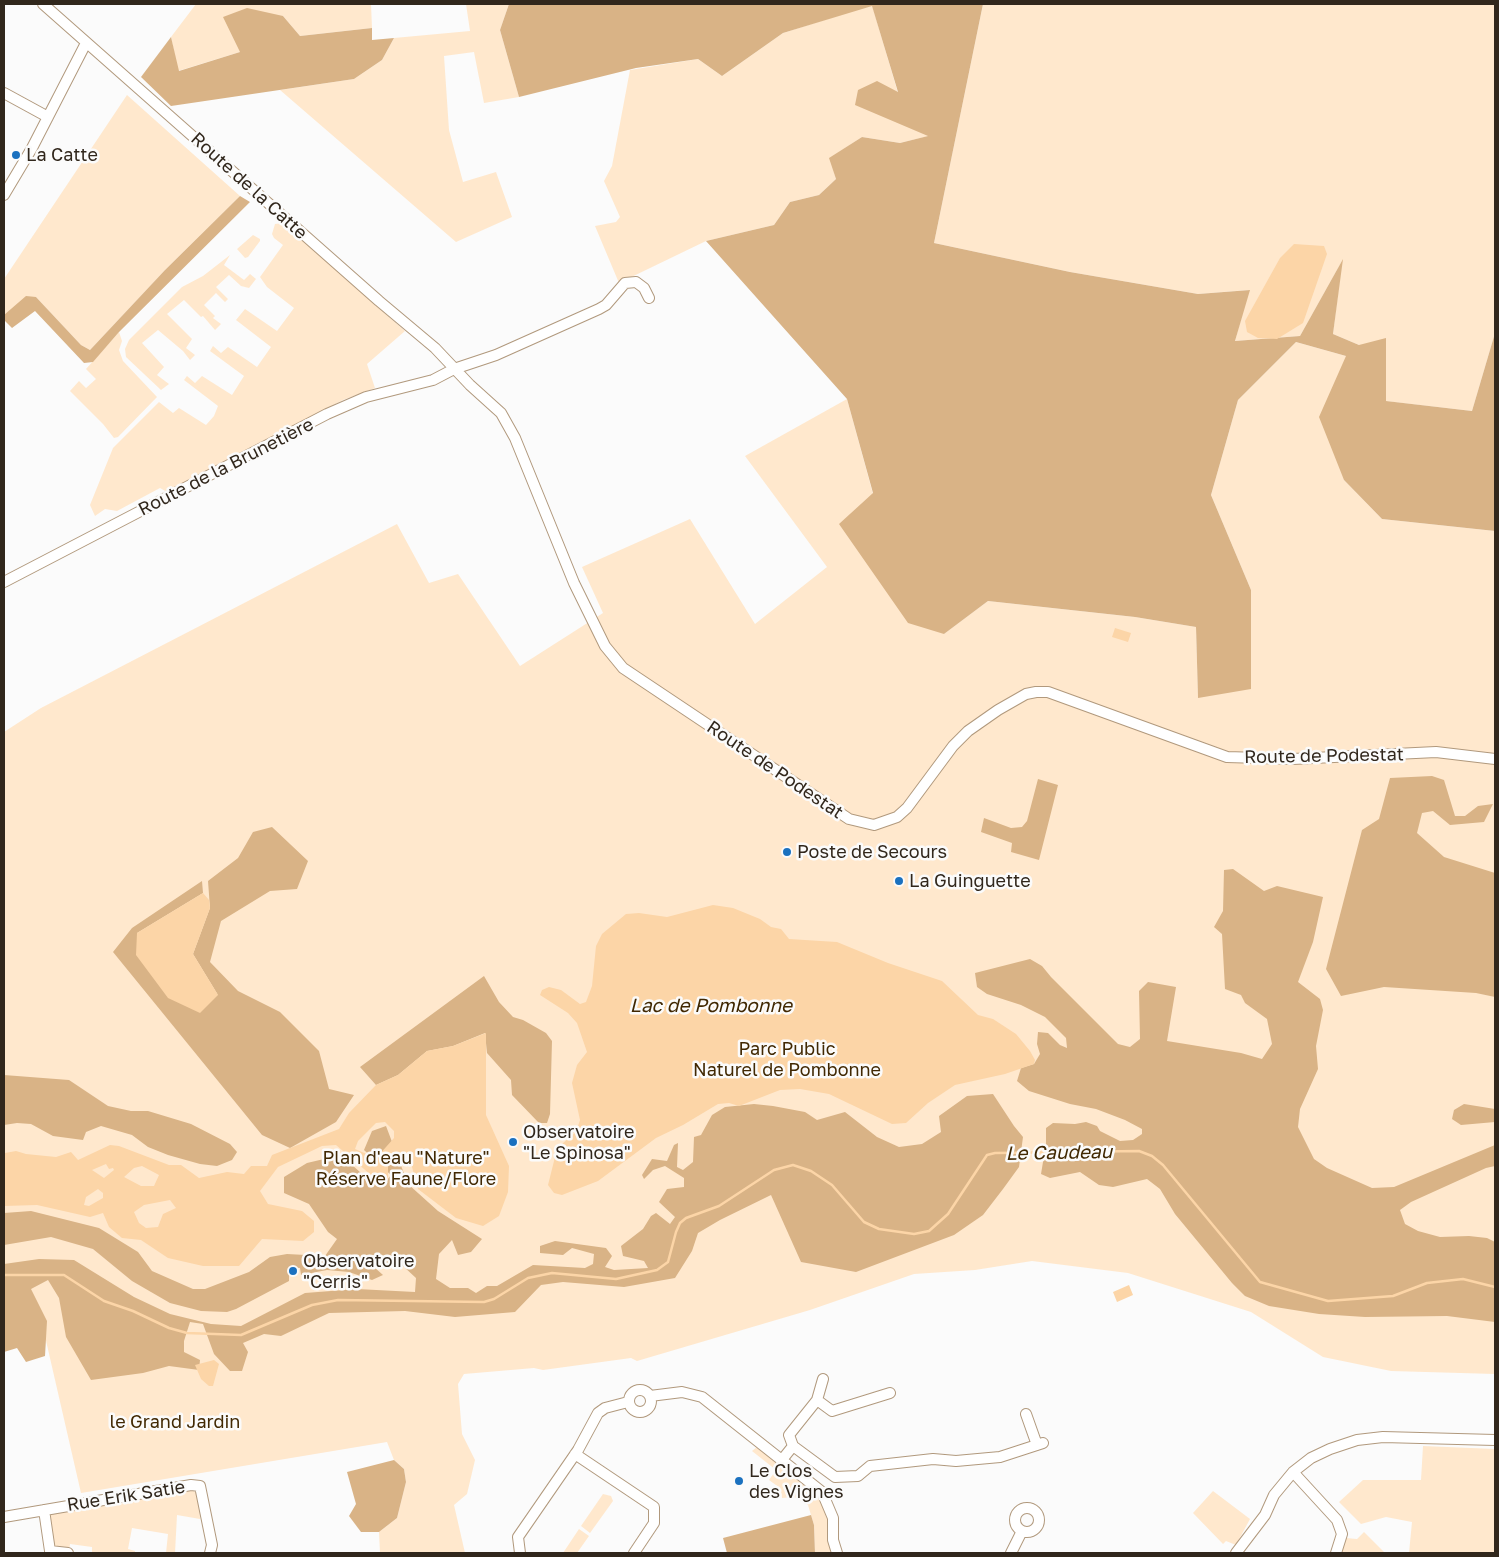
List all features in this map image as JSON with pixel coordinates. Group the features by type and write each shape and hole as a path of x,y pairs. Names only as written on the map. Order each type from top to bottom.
{"street":[{"name":"Route de la Catte","path":"43,4 379,302 435,348 454,369"},
{"path":"4,195 48,117 86,43"},
{"path":"4,93 48,117"},
{"name":"Route de la Brunetière","path":"4,582 327,414 366,397 433,380 454,369 496,355 599,309 606,305 625,282 636,282 644,288 649,298"},
{"name":"Route de Podestat","path":"454,369 501,412 515,438 574,583 605,646 623,668 849,819 874,825 896,817 907,808 953,746 968,731 998,710 1026,694 1036,692 1048,692 1227,757 1293,760 1436,752 1495,759"},
{"path":"823,1379 817,1400 789,1434 793,1446 835,1477 858,1476 870,1466 933,1459 956,1461 1000,1457 1040,1444 1026,1414"},
{"path":"637,1390 645,1391 650,1396 651,1404 644,1412 634,1411 628,1402 630,1394 637,1390"},
{"path":"650,1396 682,1392 702,1398 822,1492 833,1518 832,1540 837,1553"},
{"path":"817,1400 832,1411 890,1393"},
{"path":"520,1553 518,1537 575,1454 598,1413 605,1408 628,1402"},
{"path":"1236,1553 1265,1515 1274,1495 1293,1472 1323,1452 1357,1440 1383,1437 1495,1440"},
{"path":"781,1461 793,1446"},
{"path":"575,1454 654,1507 654,1523 634,1553"},
{"path":"1293,1472 1337,1520 1342,1534 1336,1553"},
{"name":"Rue Erik Satie","path":"4,1517 191,1485 200,1486 212,1545 210,1553"},
{"name":"Rue Erik Satie","path":"44,1510 50,1551 68,1553"},
{"path":"1011,1553 1022,1531"}],"green space":[{"path":"196,4 371,4 372,28 300,36 283,16 240,52 178,71 171,37"},
{"path":"466,4 509,4 500,30 519,97 484,103 474,52 444,56 449,130 463,182 496,172 512,217 456,242 280,90 354,79 382,60 394,38 470,31"},
{"path":"983,4 1495,4 1495,333 1472,411 1385,401 1359,345 1333,334 1342,261 1300,336 1235,341 1249,290 1198,294 1070,272 934,243"},
{"path":"872,5 898,93 929,136 900,143 862,137 830,158 836,179 819,195 790,202 774,225 706,241 619,283 595,226 616,222 620,217 604,181 612,166 630,70 698,59 722,76 783,33"},
{"path":"127,95 240,196 165,270 90,350 81,345 36,297 4,315 4,279"},
{"path":"283,223 405,331 367,364 375,388 343,400 167,492 160,488 117,511 105,509 95,516 90,505 113,448 159,402 173,413 179,408 206,425 214,416 218,406 184,380 187,376 195,383 202,376 232,395 244,376 210,351 213,346 221,353 228,347 257,367 271,347 236,320 245,309 277,331 294,308 267,287 260,277 283,245 272,234 275,224"},
{"path":"253,235 260,239 260,241 248,257 245,258 237,249"},
{"path":"230,255 224,265 244,280 250,274 256,279 249,288 241,286 229,275 216,287 228,299 225,302 216,293 204,305 215,316 213,318 221,324 215,330 203,316 201,317 184,300 167,314 192,339 186,348 195,355 190,360 183,351 158,330 142,343 164,367 157,375 169,384 161,390 126,357 125,349 129,340 182,287 203,276"},
{"path":"119,332 122,341 119,350 123,361 157,397 118,437 114,438 103,424 70,391 79,381 86,388 96,379 86,369"},
{"path":"1296,342 1346,356 1344,480 1382,519 1495,531 1495,1374 1391,1371 1323,1357 1251,1312 1128,1273 1032,1261 975,1270 914,1274 810,1310 637,1361 631,1358 543,1370 534,1368 464,1374 458,1384 462,1434 475,1460 467,1494 454,1505 465,1553 380,1553 379,1532 397,1518 406,1482 404,1469 394,1460 387,1442 81,1493 44,1332 4,1343 4,732 41,708 397,524 429,583 458,574 520,666 603,613 582,567 690,519 755,624 827,567 745,456 847,399 873,494 944,634 988,601 1135,617 1196,627 1198,698 1251,590 1211,495 1238,400"},
{"path":"1423,1446 1495,1449 1495,1552 1409,1553 1412,1522 1386,1517 1361,1524 1339,1502 1363,1480 1421,1480"},
{"path":"757,1447 822,1500 826,1508 831,1553 815,1553 814,1525 808,1505 794,1497 782,1498 780,1488 769,1480 776,1470 752,1451"},
{"path":"190,1489 199,1494 200,1519 177,1515 175,1553 166,1553 168,1534 132,1528 128,1549 135,1551 135,1553 92,1553 92,1547 70,1544 69,1551 54,1548 48,1513"},
{"path":"1213,1491 1250,1519 1236,1545 1226,1541 1223,1544 1193,1513"},
{"path":"603,1494 611,1496 613,1501 590,1533 581,1526"},
{"path":"579,1529 589,1536 577,1553 563,1553"},
{"path":"1364,1532 1385,1553 1341,1553 1346,1538 1357,1539"}],"shaded area":[{"path":"509,4 983,4 934,243 1070,272 1198,294 1250,290 1235,341 1300,336 1343,259 1333,334 1359,345 1386,338 1386,401 1472,411 1495,333 1495,531 1382,519 1344,480 1319,417 1346,356 1296,342 1238,400 1211,495 1251,590 1251,689 1198,698 1196,627 1135,617 988,601 944,634 908,623 839,524 873,493 847,399 706,241 774,225 790,202 819,195 836,179 829,158 862,137 900,143 928,136 855,105 858,90 877,81 898,92 872,6 783,33 722,76 698,59 636,68 519,97 500,30"},
{"path":"247,8 283,16 300,36 372,28 372,40 394,38 382,60 354,79 171,106 141,77 171,37 179,71 240,52 223,17"},
{"path":"240,196 250,202 119,332 93,362 84,363 35,311 12,328 4,320 4,315 26,296 36,297 81,345 90,350 165,270"},
{"path":"1432,776 1444,780 1455,816 1465,816 1478,806 1493,804 1484,822 1450,825 1433,811 1422,813 1417,833 1444,857 1495,873 1495,997 1476,993 1384,987 1341,996 1326,969 1362,830 1379,819 1390,778"},
{"path":"1038,779 1058,785 1039,860 1011,852 1012,843 981,832 984,818 1011,828 1022,827 1027,821"},
{"path":"272,827 308,861 297,889 270,891 221,921 210,962 238,991 280,1012 319,1051 329,1089 354,1095 336,1122 290,1148 262,1135 113,952 132,928 202,881 203,893 137,933 218,995 193,954 210,908 208,881 238,858 253,832"},
{"path":"1233,869 1264,891 1277,886 1323,897 1313,942 1298,982 1320,999 1323,1010 1316,1046 1318,1069 1300,1109 1298,1127 1314,1159 1327,1168 1372,1188 1394,1187 1495,1145 1495,1166 1486,1168 1411,1202 1400,1210 1405,1224 1418,1231 1440,1237 1469,1236 1487,1238 1495,1242 1495,1322 1447,1316 1365,1317 1319,1314 1269,1306 1245,1296 1232,1283 1175,1214 1160,1189 1147,1179 1113,1187 1099,1185 1080,1172 1050,1178 1041,1174 1046,1144 1046,1128 1053,1123 1075,1124 1086,1122 1097,1126 1100,1131 1120,1141 1133,1140 1142,1134 1142,1129 1096,1109 1070,1104 1029,1091 1017,1081 1021,1068 1034,1064 1040,1054 1037,1044 1038,1032 1048,1033 1060,1045 1067,1048 1066,1038 1045,1017 1021,1005 987,994 977,987 975,973 1030,959 1042,966 1118,1044 1130,1047 1140,1039 1139,991 1148,982 1176,987 1167,1041 1241,1053 1262,1059 1272,1044 1267,1019 1245,1003 1241,995 1225,989 1222,934 1214,927 1223,911 1224,870"},
{"path":"484,976 499,1002 513,1017 523,1020 546,1033 552,1041 550,1114 547,1123 539,1123 512,1095 511,1080 487,1053 485,1033 453,1046 427,1051 398,1075 376,1085 360,1067"},
{"path":"4,1075 69,1080 108,1106 131,1111 148,1111 191,1124 230,1144 237,1152 232,1160 217,1166 200,1164 168,1155 148,1147 132,1135 101,1126 86,1132 83,1140 53,1136 31,1124 17,1123 4,1125"},
{"path":"993,1094 1023,1137 1019,1167 983,1215 954,1235 856,1272 801,1262 771,1195 698,1233 692,1251 675,1278 624,1287 563,1282 541,1285 515,1312 455,1317 405,1311 329,1313 281,1336 264,1334 243,1343 248,1352 242,1371 230,1371 214,1354 203,1324 190,1322 184,1341 184,1352 200,1360 199,1370 169,1366 143,1373 91,1380 66,1337 59,1298 48,1280 31,1289 47,1321 45,1356 26,1362 17,1348 4,1352 4,1264 39,1259 74,1260 134,1297 170,1314 211,1324 241,1326 305,1293 357,1289 415,1292 416,1278 403,1266 374,1267 383,1275 372,1280 349,1272 327,1270 301,1275 300,1268 289,1267 289,1281 236,1309 227,1312 201,1311 170,1303 132,1281 93,1249 51,1237 4,1245 4,1213 31,1211 99,1228 138,1252 152,1271 193,1289 205,1289 249,1272 270,1257 287,1254 325,1256 337,1239 328,1232 309,1204 284,1193 284,1177 307,1163 341,1155 361,1173 384,1184 391,1175 364,1150 372,1131 386,1126 408,1184 438,1211 482,1239 471,1252 458,1255 452,1240 439,1254 436,1279 450,1288 468,1288 476,1293 487,1286 497,1286 533,1265 585,1268 593,1264 594,1254 572,1248 563,1255 540,1253 540,1246 555,1241 606,1248 612,1256 605,1267 614,1270 648,1268 644,1261 623,1256 621,1246 643,1229 651,1216 656,1213 670,1224 675,1217 659,1202 667,1189 684,1187 684,1178 665,1166 653,1170 644,1179 642,1175 652,1159 667,1161 674,1145 678,1143 677,1167 683,1170 693,1162 694,1137 701,1135 712,1115 725,1107 754,1104 773,1106 805,1112 817,1120 845,1112 877,1137 899,1147 922,1144 941,1132 939,1116 967,1096"},
{"path":"1464,1104 1495,1109 1495,1122 1461,1125 1452,1119 1454,1110"},
{"path":"394,1460 404,1469 406,1482 397,1518 379,1532 361,1532 349,1516 356,1504 347,1472"},
{"path":"811,1515 814,1525 815,1553 727,1553 723,1538"}],"water":[{"path":"1294,244 1324,246 1327,254 1303,323 1277,339 1258,338 1247,332 1245,321 1280,258"},
{"path":"1115,628 1131,633 1128,642 1112,637"},
{"path":"203,893 209,900 210,908 193,954 218,995 200,1013 168,998 136,955 137,933"},
{"name":"Lac de Pombonne","path":"713,905 733,908 760,919 771,927 781,929 789,939 837,942 888,963 942,981 978,1015 993,1019 1016,1034 1030,1051 1035,1060 1034,1064 1005,1074 955,1085 928,1103 906,1123 892,1124 829,1094 800,1089 780,1090 739,1106 729,1103 718,1104 683,1125 656,1138 598,1181 562,1195 554,1193 548,1185 555,1157 562,1144 576,1132 580,1120 572,1083 577,1065 587,1052 577,1023 568,1013 540,995 542,990 549,987 561,990 580,1004 586,1002 592,986 596,946 602,934 626,914 639,913 667,917"},
{"path":"486,1033 486,1115 509,1166 508,1192 499,1216 483,1226 456,1218 418,1189 409,1156 388,1166 388,1179 378,1181 336,1145 322,1146 278,1167 260,1191 268,1204 302,1211 314,1221 314,1232 303,1241 262,1239 239,1266 203,1266 168,1258 141,1240 122,1238 109,1227 103,1213 90,1217 37,1205 4,1206 5,1153 16,1151 56,1157 71,1152 78,1160 110,1145 119,1146 169,1165 181,1165 199,1178 227,1172 244,1174 251,1166 267,1166 272,1155 339,1129 349,1113 376,1085 398,1075 427,1051 453,1046","holes":["385,1122 394,1131 394,1138 378,1156 369,1155 355,1149 358,1141 376,1123","106,1164 109,1169 113,1168 114,1170 104,1178 92,1170","142,1166 159,1175 154,1186 141,1186 124,1177 134,1168","98,1189 103,1193 103,1198 89,1206 84,1205 86,1197","170,1200 176,1208 163,1214 158,1227 146,1228 139,1223 134,1212 144,1205"]},
{"path":"1129,1285 1133,1295 1117,1302 1113,1292"},
{"path":"214,1360 219,1364 213,1386 209,1386 201,1379 195,1365"}],"waterway":[{"name":"Le Caudeau","path":"4,1275 64,1275 104,1301 133,1311 169,1328 187,1333 241,1335 312,1305 338,1300 484,1302 494,1299 528,1278 552,1273 616,1279 657,1270 668,1262 676,1232 680,1223 686,1218 719,1206 774,1170 793,1165 811,1171 832,1185 864,1222 879,1229 914,1234 929,1231 948,1214 987,1155 995,1153 1139,1151 1152,1156 1163,1165 1260,1282 1328,1301 1393,1296 1427,1283 1463,1279 1495,1287"}],"place":[{"name":"La Catte","path":"16,155"},
{"name":"Poste de Secours","path":"787,852"},
{"name":"La Guinguette","path":"899,881"},
{"name":"Observatoire \"Le Spinosa\"","path":"513,1142"},
{"name":"Observatoire \"Cerris\"","path":"293,1271"},
{"name":"Le Clos des Vignes","path":"739,1481"}],"park label":[{"name":"Parc Public Naturel de Pombonne","path":"787,1059"},
{"name":"Plan d'eau \"Nature\" Réserve Faune/Flore","path":"406,1168"},
{"name":"le Grand Jardin","path":"175,1422"}]}
